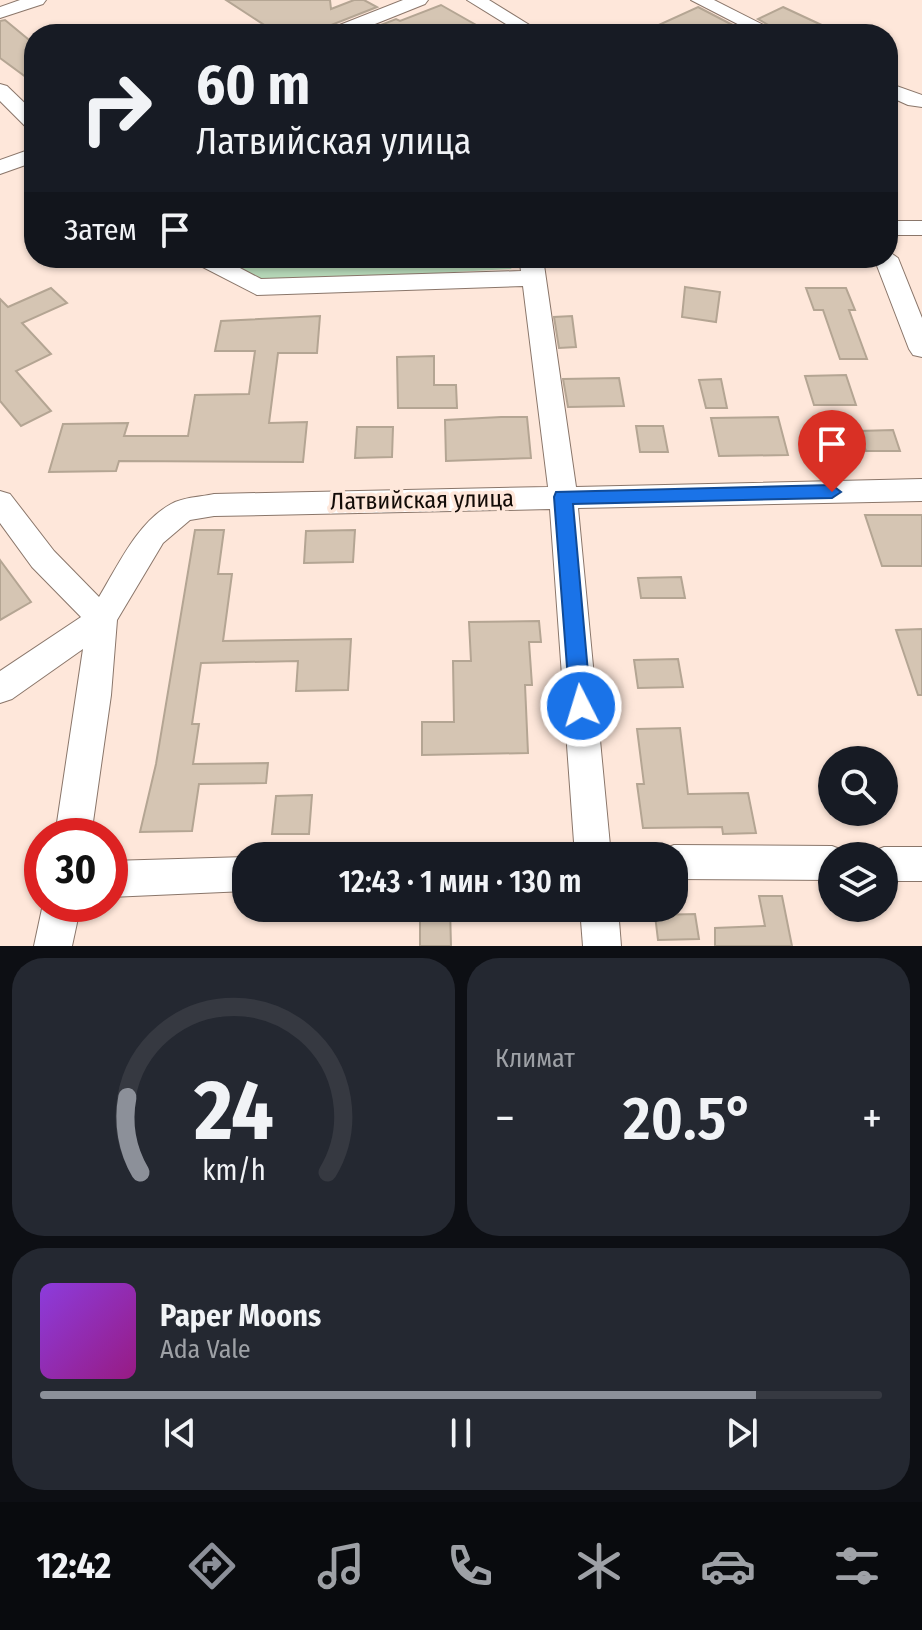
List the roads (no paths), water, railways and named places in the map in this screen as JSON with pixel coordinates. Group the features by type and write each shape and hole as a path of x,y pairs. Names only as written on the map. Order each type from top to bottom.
{"street":[{"path":"0,13 37,0"},
{"path":"359,24 419,0"},
{"path":"476,0 518,24"},
{"path":"700,0 751,24"},
{"path":"0,90 24,114"},
{"path":"898,93 922,101"},
{"path":"0,168 24,158"},
{"path":"898,228 922,228"},
{"path":"222,268 257,287 533,268 563,497 592,842"},
{"path":"890,268 922,349"},
{"name":"Латвийская улица","path":"0,689 102,619 153,535 182,511 214,505 922,490"},
{"path":"0,502 43,559 102,619 95,695 76,818"},
{"path":"688,862 818,863"},
{"path":"898,864 922,864"},
{"path":"128,878 232,875"},
{"path":"53,946 58,922"},
{"path":"600,922 602,946"}]}
